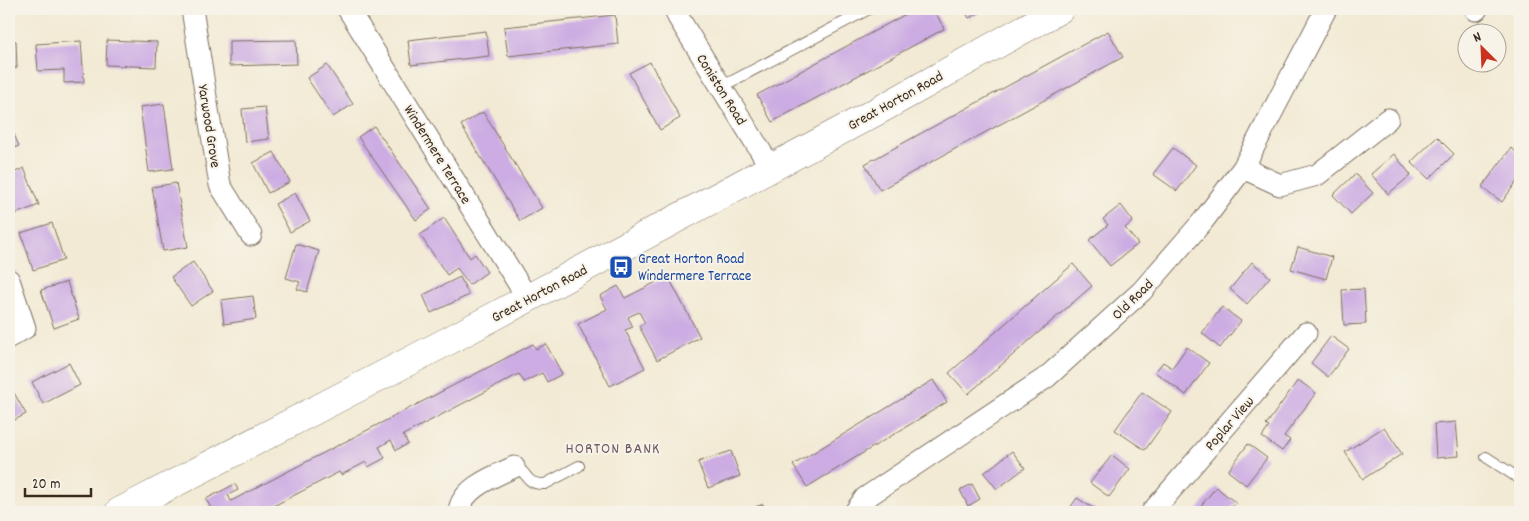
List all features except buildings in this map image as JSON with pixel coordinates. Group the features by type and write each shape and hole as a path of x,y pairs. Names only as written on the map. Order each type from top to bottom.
{"main road":[{"name":"Great Horton Road","path":"118,512 528,299 1060,9"}],"street":[{"name":"Yarwood Grove","path":"192,9 220,185 252,235"},
{"name":"Windermere Terrace","path":"348,9 528,299"},
{"name":"Coniston Road","path":"675,9 678,17 771,168"},
{"name":"Old Road","path":"855,512 865,498 1047,377 1142,292 1203,221 1243,168 1326,9"},
{"path":"1243,168 1280,185 1317,176 1388,119"},
{"path":"9,280 25,328 9,337"},
{"name":"Poplar View","path":"1152,512 1306,333"},
{"path":"459,512 465,497 480,484 514,467"}],"lane":[{"path":"721,87 869,9"},
{"path":"1486,458 1520,479"},
{"path":"514,467 521,470 532,482 545,484 579,466"}],"place":[{"name":"Great Horton Road Windermere Terrace","path":"621,267"}],"district":[{"name":"HORTON BANK","path":"613,447"}]}
